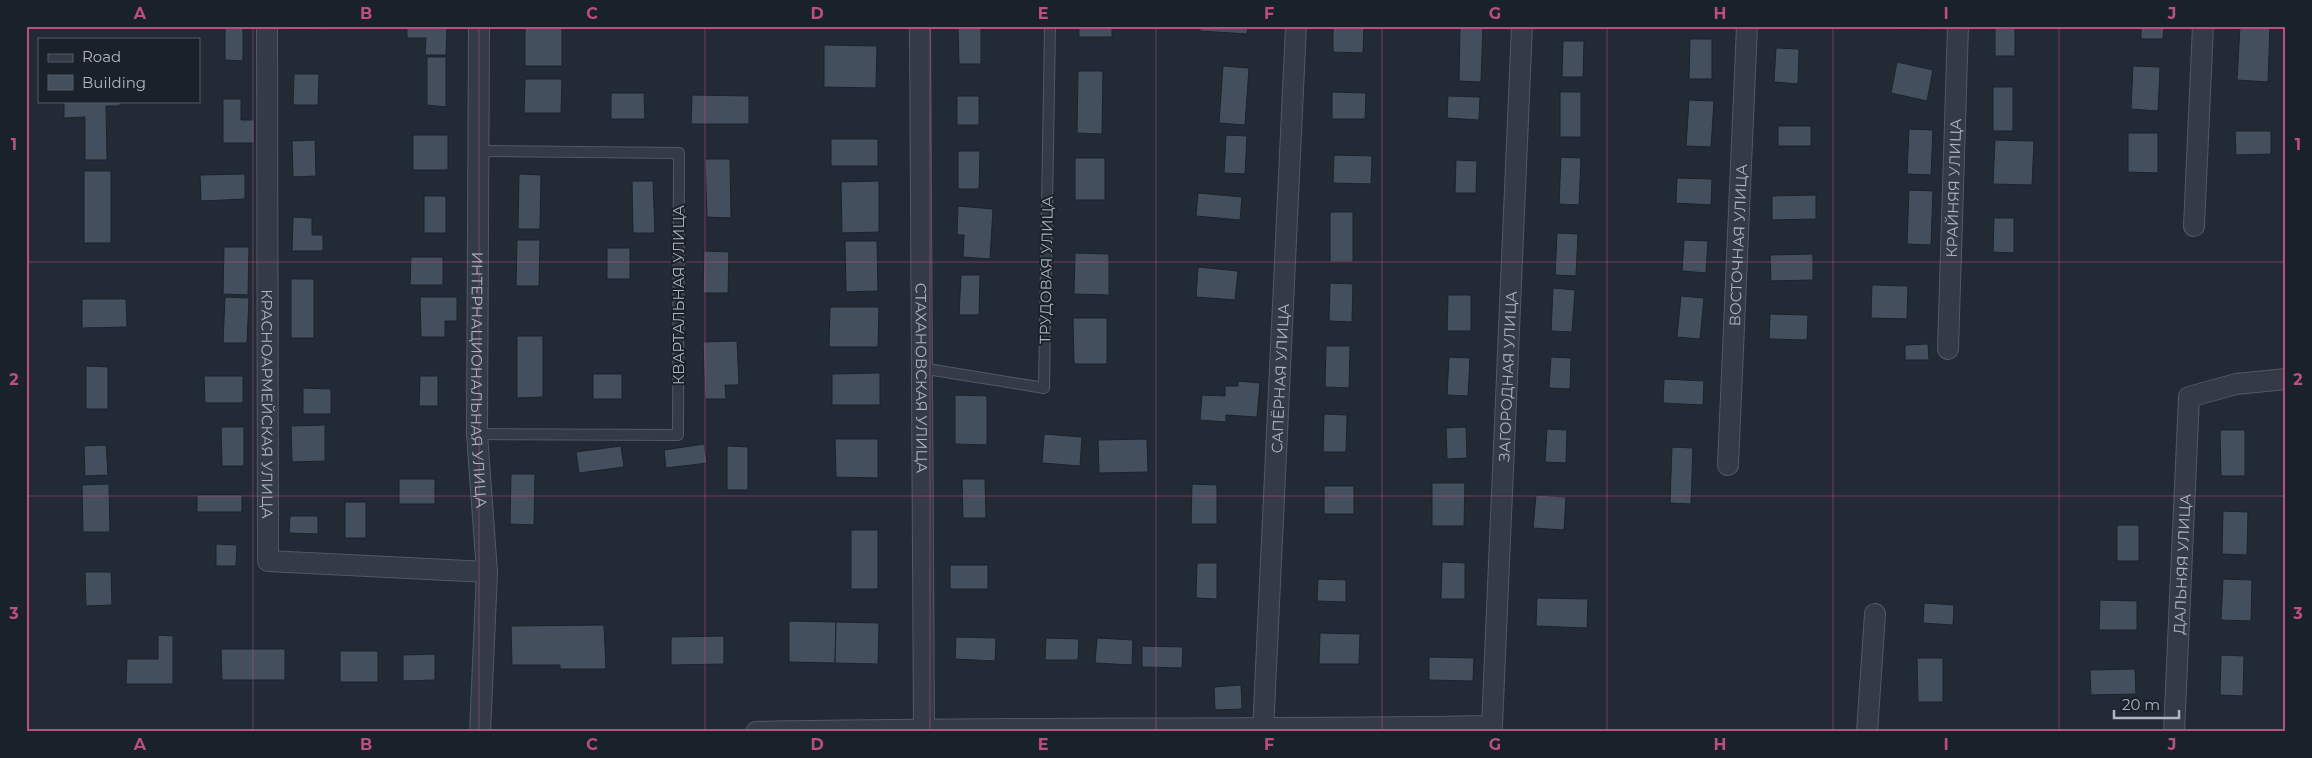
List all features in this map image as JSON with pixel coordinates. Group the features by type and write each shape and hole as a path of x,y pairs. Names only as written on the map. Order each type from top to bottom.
{"street":[{"name":"КРАСНОАРМЕЙСКАЯ УЛИЦА","path":"267,26 268,562 487,572"},
{"name":"ИНТЕРНАЦИОНАЛЬНАЯ УЛИЦА","path":"479,26 480,151 477,434 487,572 480,732"},
{"name":"СТАХАНОВСКАЯ УЛИЦА","path":"920,26 924,730"},
{"name":"САПЁРНАЯ УЛИЦА","path":"1263,731 1296,26"},
{"name":"ЗАГОРОДНАЯ УЛИЦА","path":"1263,731 1492,726 1522,26"},
{"name":"ВОСТОЧНАЯ УЛИЦА","path":"1728,464 1748,26"},
{"name":"КРАЙНЯЯ УЛИЦА","path":"1948,349 1958,26"},
{"path":"2194,226 2203,26"},
{"name":"ДАЛЬНЯЯ УЛИЦА","path":"2174,732 2189,397 2236,384 2286,379"},
{"path":"1867,732 1875,614"},
{"path":"756,732 924,730 1263,731"}],"lane":[{"name":"ТРУДОВАЯ УЛИЦА","path":"921,368 1044,388 1050,26"},
{"name":"КВАРТАЛЬНАЯ УЛИЦА","path":"477,434 678,435 679,153 480,151"}],"building":[{"path":"225,26 243,26 243,61 225,60"},
{"path":"289,26 326,26 326,30 289,29"},
{"path":"407,26 447,26 446,55 425,55 426,38 407,38"},
{"path":"525,26 562,26 562,66 525,66"},
{"path":"958,26 981,26 981,64 959,64"},
{"path":"1079,26 1112,26 1112,37 1079,37"},
{"path":"1200,26 1248,26 1247,34 1200,31"},
{"path":"1333,26 1364,26 1363,53 1333,52"},
{"path":"1460,26 1483,26 1481,82 1459,81"},
{"path":"1902,26 1931,26 1931,30 1901,29"},
{"path":"1995,26 2015,26 2015,56 1995,56"},
{"path":"2141,26 2164,26 2163,39 2141,39"},
{"path":"2240,26 2270,26 2268,82 2237,80"},
{"path":"1690,39 1712,39 1712,79 1689,79"},
{"path":"1563,41 1584,41 1583,77 1562,77"},
{"path":"824,45 877,46 876,88 824,87"},
{"path":"1776,48 1799,49 1798,84 1774,82"},
{"path":"427,57 446,57 446,107 427,105"},
{"path":"1897,62 1933,70 1927,101 1891,93"},
{"path":"1223,66 1249,68 1245,125 1219,123"},
{"path":"2133,66 2160,67 2158,111 2131,109"},
{"path":"1078,71 1103,71 1102,134 1077,133"},
{"path":"294,74 319,74 318,105 293,105"},
{"path":"525,79 562,79 561,113 524,113"},
{"path":"1993,87 2013,87 2013,131 1993,131"},
{"path":"1332,92 1366,93 1365,119 1332,119"},
{"path":"1560,92 1581,92 1581,137 1560,137"},
{"path":"611,93 644,93 645,119 611,119"},
{"path":"692,95 749,96 749,124 691,124"},
{"path":"957,96 979,96 979,125 957,125"},
{"path":"1448,96 1480,97 1479,120 1447,118"},
{"path":"223,99 241,99 241,120 254,120 254,143 223,143"},
{"path":"1689,100 1714,101 1711,147 1686,146"},
{"path":"64,102 120,102 120,106 106,106 107,160 85,160 85,117 64,118"},
{"path":"1778,126 1811,126 1811,146 1778,146"},
{"path":"1909,129 1933,130 1931,175 1907,174"},
{"path":"2235,131 2271,131 2271,154 2236,155"},
{"path":"2128,133 2158,133 2158,173 2128,172"},
{"path":"413,135 448,135 448,170 413,170"},
{"path":"1226,135 1247,136 1245,174 1224,173"},
{"path":"831,139 878,139 878,166 831,166"},
{"path":"315,140 316,176 293,177 292,141"},
{"path":"1995,140 2034,141 2032,185 1993,184"},
{"path":"958,151 980,151 979,189 958,189"},
{"path":"1334,155 1372,156 1371,184 1333,183"},
{"path":"1561,157 1581,158 1579,205 1559,204"},
{"path":"1075,158 1105,158 1105,200 1075,200"},
{"path":"705,159 730,159 731,218 707,217"},
{"path":"1456,160 1477,161 1476,193 1455,193"},
{"path":"84,171 111,171 111,243 84,243"},
{"path":"245,174 245,199 201,201 200,175"},
{"path":"519,174 541,175 540,229 518,229"},
{"path":"1677,178 1712,179 1711,205 1676,203"},
{"path":"632,181 653,181 655,233 633,233"},
{"path":"879,181 879,232 842,233 841,182"},
{"path":"1909,190 1933,191 1931,245 1907,244"},
{"path":"1198,193 1242,197 1240,220 1196,216"},
{"path":"1816,195 1816,219 1772,220 1772,196"},
{"path":"424,196 446,196 446,233 424,233"},
{"path":"958,206 993,209 990,259 963,257 964,235 957,235"},
{"path":"1330,212 1353,212 1353,262 1330,262"},
{"path":"293,217 312,218 312,235 323,235 323,251 292,251"},
{"path":"1994,218 2014,218 2014,253 1993,252"},
{"path":"1557,233 1578,234 1576,276 1555,275"},
{"path":"517,240 540,240 539,286 516,286"},
{"path":"1684,240 1708,241 1706,273 1682,271"},
{"path":"845,241 877,241 878,291 846,292"},
{"path":"224,247 249,247 248,295 223,294"},
{"path":"607,248 630,248 630,279 607,279"},
{"path":"704,251 729,252 728,293 703,293"},
{"path":"1075,253 1109,254 1109,295 1074,294"},
{"path":"1813,254 1813,280 1771,281 1770,255"},
{"path":"411,257 443,257 443,285 410,285"},
{"path":"1198,267 1238,271 1235,300 1196,297"},
{"path":"961,275 980,275 979,315 959,315"},
{"path":"291,279 314,279 314,338 291,338"},
{"path":"1330,283 1353,284 1352,322 1329,321"},
{"path":"1872,285 1908,286 1907,319 1871,318"},
{"path":"1553,288 1575,290 1572,332 1551,331"},
{"path":"1448,295 1471,295 1471,331 1447,331"},
{"path":"1681,296 1704,298 1700,339 1677,337"},
{"path":"225,297 249,298 247,343 223,343"},
{"path":"420,297 457,297 457,321 445,321 445,337 421,337"},
{"path":"82,299 126,299 127,327 82,328"},
{"path":"830,307 879,307 878,347 829,347"},
{"path":"1770,314 1808,315 1807,340 1769,339"},
{"path":"1073,318 1107,318 1107,364 1074,364"},
{"path":"517,336 543,336 543,397 517,398"},
{"path":"737,341 739,385 725,385 726,399 705,399 703,342"},
{"path":"1928,344 1929,360 1905,360 1905,345"},
{"path":"1326,346 1350,346 1349,388 1325,387"},
{"path":"1449,357 1470,358 1468,396 1447,395"},
{"path":"1551,357 1571,358 1570,389 1549,388"},
{"path":"86,366 108,367 108,409 86,409"},
{"path":"880,373 880,405 832,405 832,374"},
{"path":"593,374 622,374 622,399 593,399"},
{"path":"204,376 243,376 243,403 205,403"},
{"path":"420,376 438,376 438,406 419,406"},
{"path":"1664,379 1704,381 1703,405 1663,403"},
{"path":"1238,381 1260,383 1257,417 1226,415 1226,422 1200,420 1202,395 1225,396 1225,386 1238,386"},
{"path":"303,388 331,389 331,414 303,414"},
{"path":"955,395 987,396 987,445 955,444"},
{"path":"1324,414 1347,415 1346,452 1323,452"},
{"path":"325,425 325,461 292,462 291,426"},
{"path":"221,427 244,427 244,466 222,466"},
{"path":"1466,427 1467,458 1447,459 1446,428"},
{"path":"1547,429 1567,430 1566,463 1545,462"},
{"path":"2220,430 2245,430 2245,476 2221,476"},
{"path":"1044,434 1082,437 1080,466 1042,463"},
{"path":"835,439 878,439 878,478 836,477"},
{"path":"1147,439 1148,472 1099,473 1098,440"},
{"path":"704,444 707,463 666,468 664,450"},
{"path":"106,445 108,475 85,476 84,446"},
{"path":"621,446 624,467 579,473 576,452"},
{"path":"727,446 748,447 748,490 727,490"},
{"path":"1672,447 1693,448 1691,504 1670,503"},
{"path":"511,474 535,474 534,525 510,524"},
{"path":"399,479 435,479 435,504 399,504"},
{"path":"962,479 985,479 986,518 963,518"},
{"path":"1432,483 1465,483 1464,526 1432,526"},
{"path":"109,484 110,532 83,532 82,485"},
{"path":"1192,484 1217,485 1217,524 1191,524"},
{"path":"1324,486 1354,486 1354,514 1324,514"},
{"path":"197,495 242,495 242,512 197,512"},
{"path":"1536,495 1566,497 1564,530 1533,528"},
{"path":"345,502 366,502 366,538 345,538"},
{"path":"2223,511 2248,512 2247,555 2222,554"},
{"path":"290,516 318,516 318,534 289,533"},
{"path":"2117,525 2139,525 2139,561 2117,561"},
{"path":"851,530 878,530 878,589 851,589"},
{"path":"216,544 237,545 236,566 216,566"},
{"path":"1442,562 1465,563 1465,599 1441,599"},
{"path":"1197,563 1217,563 1217,599 1196,598"},
{"path":"950,565 988,565 988,589 950,589"},
{"path":"85,572 111,572 112,605 86,606"},
{"path":"1318,579 1346,580 1346,602 1317,601"},
{"path":"2223,579 2252,580 2251,621 2221,620"},
{"path":"1537,598 1588,599 1587,628 1536,626"},
{"path":"2100,600 2137,601 2137,630 2099,630"},
{"path":"1924,603 1954,605 1953,625 1923,623"},
{"path":"789,621 836,622 835,663 789,662"},
{"path":"836,622 879,623 878,664 835,663"},
{"path":"604,625 606,669 560,669 560,665 512,665 511,626"},
{"path":"1320,633 1360,634 1359,664 1319,664"},
{"path":"158,635 173,636 173,684 126,684 127,659 158,659"},
{"path":"724,636 724,664 671,665 671,637"},
{"path":"956,637 996,638 995,661 955,659"},
{"path":"1046,638 1079,639 1078,660 1045,660"},
{"path":"1097,638 1133,640 1132,665 1095,663"},
{"path":"1142,646 1183,647 1182,668 1142,667"},
{"path":"221,649 285,649 285,680 222,680"},
{"path":"340,651 378,651 378,682 340,682"},
{"path":"435,654 435,680 403,681 403,655"},
{"path":"2221,655 2244,656 2243,696 2220,695"},
{"path":"1429,657 1474,658 1473,681 1429,680"},
{"path":"1917,658 1943,658 1943,702 1918,702"},
{"path":"2135,669 2136,694 2091,695 2090,670"},
{"path":"1241,685 1242,709 1215,710 1214,687"}]}
